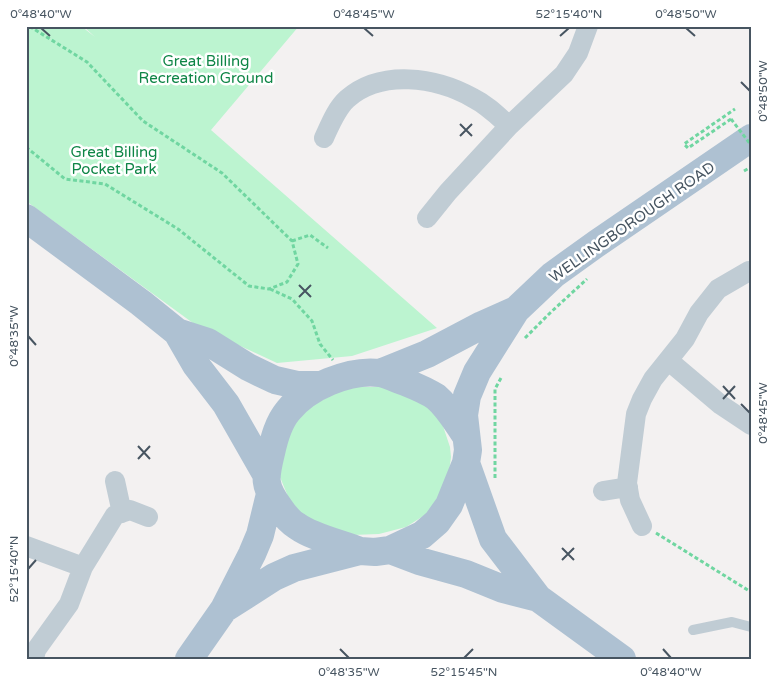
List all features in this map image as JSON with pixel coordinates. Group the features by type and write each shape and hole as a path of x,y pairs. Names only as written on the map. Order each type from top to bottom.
{"main road":[{"name":"WELLINGBOROUGH ROAD","path":"466,450 464,415 476,372 516,310 553,275 751,138"},
{"path":"26,218 141,302 177,332 196,366 226,404 282,512 296,526 360,551 390,550 422,535 437,522 449,505 466,450"},
{"name":"WELLINGBOROUGH ROAD","path":"380,373 427,354 482,325 516,310"},
{"path":"177,332 208,342 248,367 274,380 297,385 322,385"},
{"path":"189,659 224,609 260,535 274,440 287,412 296,402 322,385 347,376 363,373 380,373 414,386 435,397 450,411 466,450 488,526 494,539 538,598 622,659"},
{"path":"390,550 419,561 466,574 503,589 538,598"},
{"path":"224,609 274,577 288,571 360,551"}],"street":[{"path":"427,218 448,192 509,126 564,74 578,53 588,26"},
{"path":"324,138 333,118 346,100 364,87 394,79 418,80 445,86 472,97 490,108 509,126"},
{"path":"642,526 630,500 628,487 636,414 642,399 653,379 685,339 699,313 700,300 749,271"},
{"path":"669,361 721,405 751,425"},
{"path":"115,481 122,513"},
{"path":"603,492 628,487"},
{"path":"34,659 36,650 69,604 83,568 114,515 130,510 148,517"},
{"path":"26,546 83,568"}],"lane":[{"path":"693,630 732,622 751,627"}],"path":[{"path":"29,26 87,62 143,121 222,173 292,241 298,264 287,282 269,289"},
{"path":"735,109 684,144 688,148 731,118 751,144"},
{"path":"26,147 65,179 105,184 178,228 249,286 269,289 292,299 312,321 320,344"},
{"path":"741,172 751,167"},
{"path":"292,241 310,235 328,248"},
{"path":"522,341 589,277"},
{"path":"496,484 495,389 504,372"},
{"path":"642,526 663,536 751,592"}],"green space":[{"name":"Great Billing Pocket Park","path":"26,26 81,26 95,37 83,26 299,26 211,130 437,328 352,356 277,363 197,326 26,201"},
{"path":"357,387 385,387 427,406 442,423 450,447 451,457 448,481 428,513 406,527 379,534 352,535 304,517 289,499 280,477 281,445 305,409 342,390"}],"park label":[{"name":"Great Billing Recreation Ground","path":"206,70"}]}
